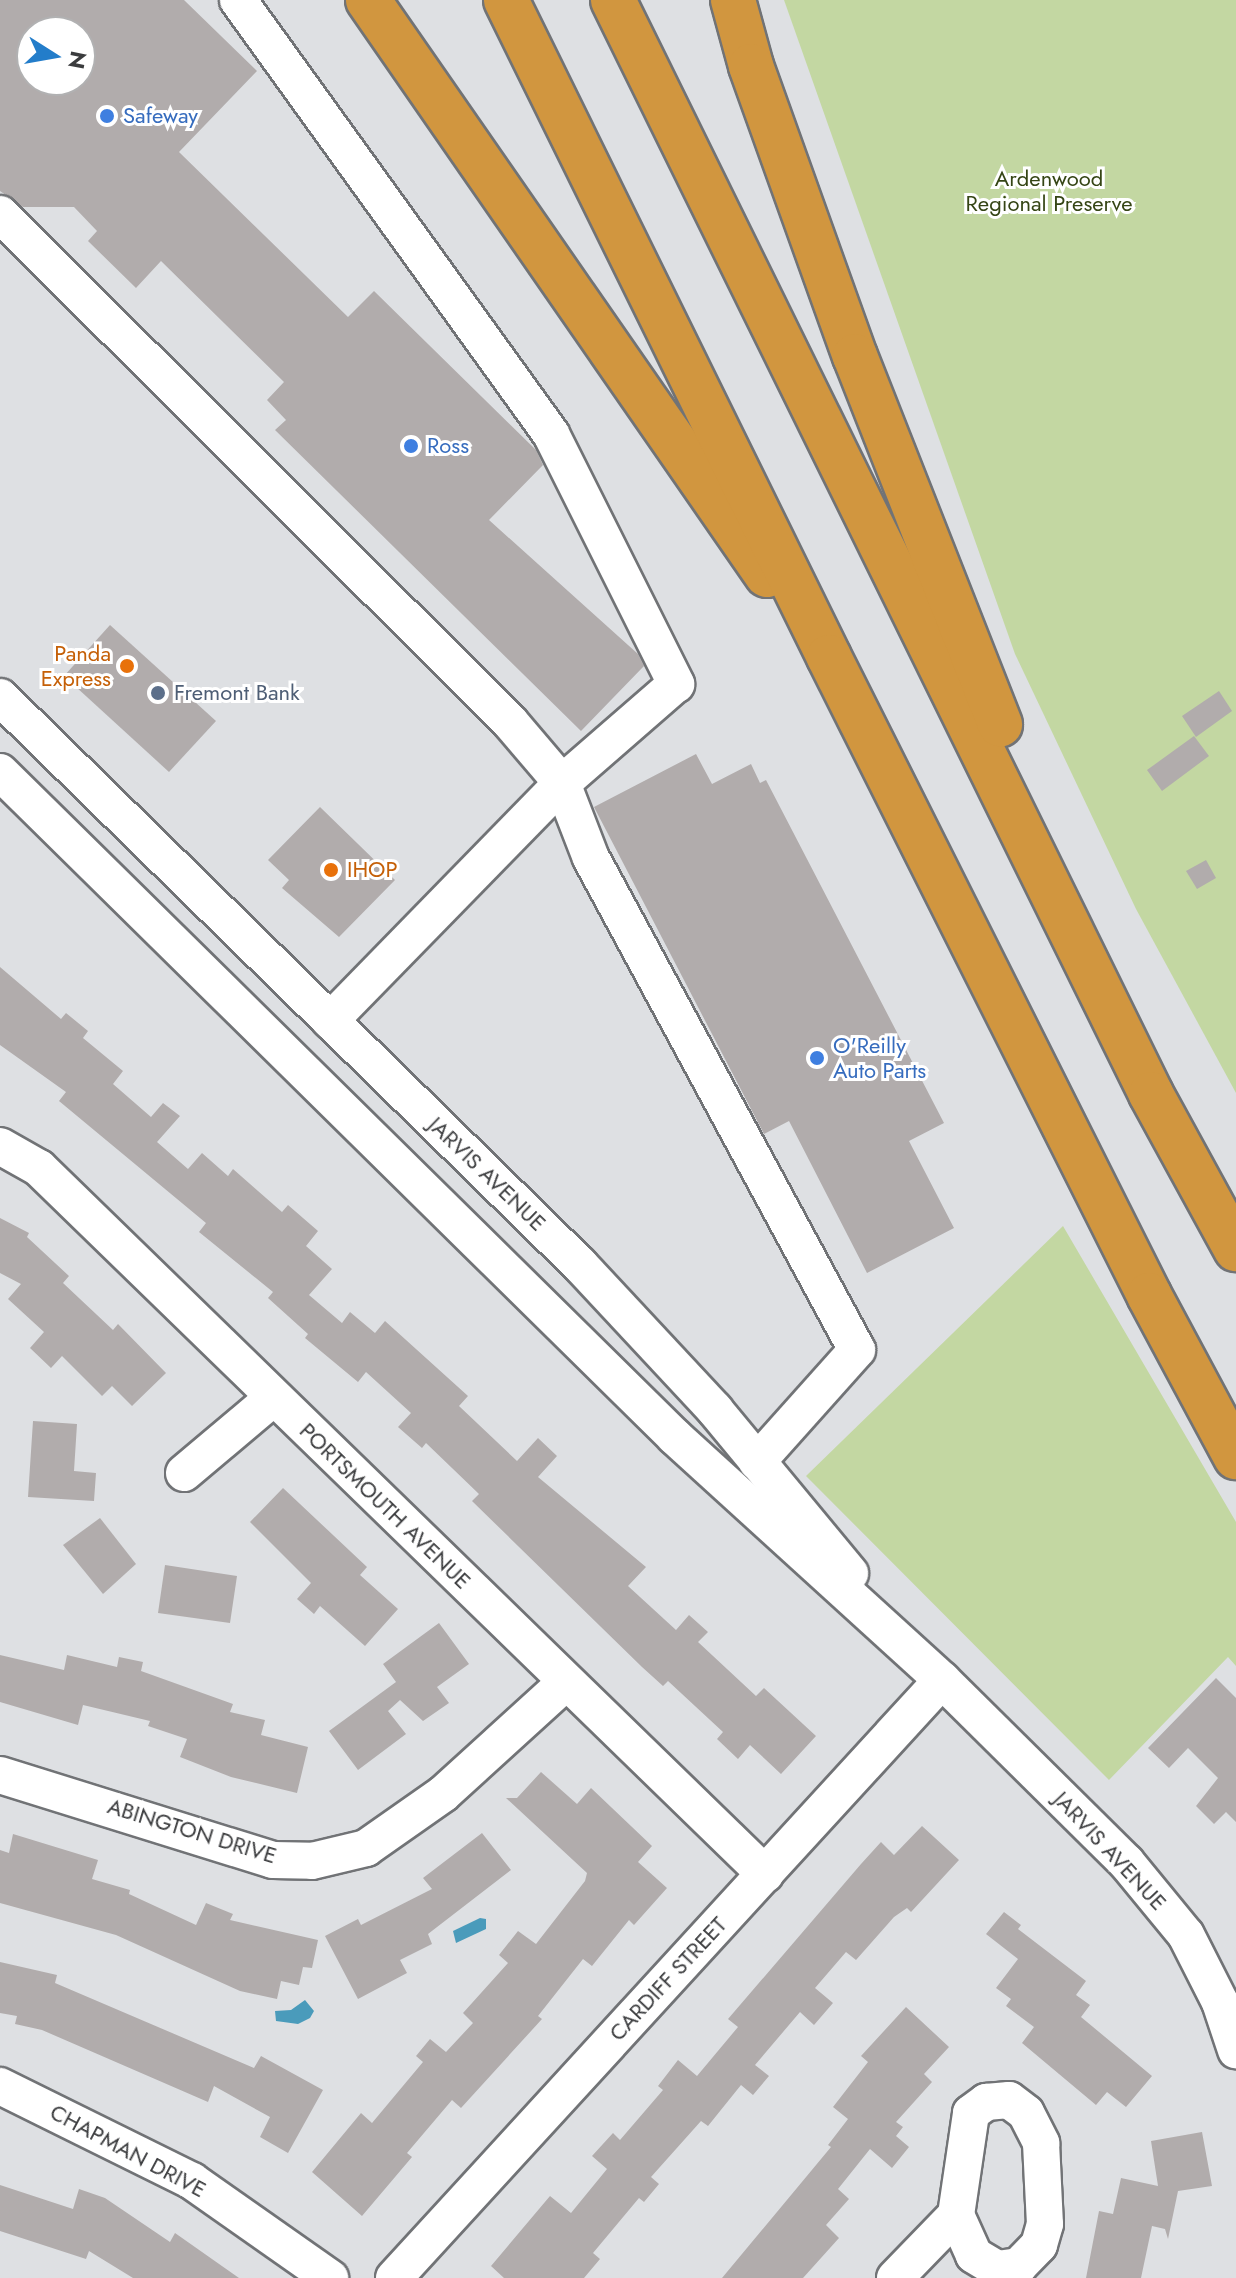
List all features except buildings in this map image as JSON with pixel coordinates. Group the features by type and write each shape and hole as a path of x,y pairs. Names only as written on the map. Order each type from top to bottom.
{"highway":[{"path":"368,0 651,403 727,522 829,657"},
{"path":"506,0 829,657 1149,1295 1236,1457"},
{"path":"613,0 1151,1094 1236,1249"},
{"path":"733,0 751,66 855,356 1151,1094"}],"street":[{"path":"238,0 551,434 676,684 562,783 330,1021"},
{"path":"0,214 510,722 562,783 591,858 857,1350 757,1462"},
{"name":"JARVIS AVENUE","path":"0,697 580,1265 757,1462 942,1680"},
{"name":"JARVIS AVENUE","path":"0,772 675,1437 942,1680 1126,1862 1186,1935 1220,2002 1236,2050"},
{"name":"PORTSMOUTH AVENUE","path":"0,1146 39,1168 765,1874"},
{"path":"184,1473 273,1398"},
{"name":"CARDIFF STREET","path":"394,2278 942,1680"},
{"name":"ABINGTON DRIVE","path":"0,1775 273,1860 312,1861 366,1848 443,1794 566,1682"},
{"name":"CHAPMAN DRIVE","path":"0,2086 192,2181 330,2278"},
{"path":"895,2278 956,2215"}],"green space":[{"name":"Ardenwood Regional Preserve","path":"784,0 1236,0 1236,1093 1136,909 1015,654"},
{"path":"1063,1226 1236,1522 1236,1666 1228,1657 1109,1780 806,1476"}],"water":[{"path":"480,1918 486,1919 486,1929 456,1943 453,1931"},
{"path":"305,2000 314,2011 310,2018 298,2024 276,2021 275,2011 291,2010"}],"place":[{"name":"Safeway","path":"107,116"},
{"name":"Ross","path":"411,446"},
{"name":"Panda Express","path":"127,666"},
{"name":"Fremont Bank","path":"158,693"},
{"name":"IHOP","path":"331,870"},
{"name":"O'Reilly Auto Parts","path":"817,1058"}]}
